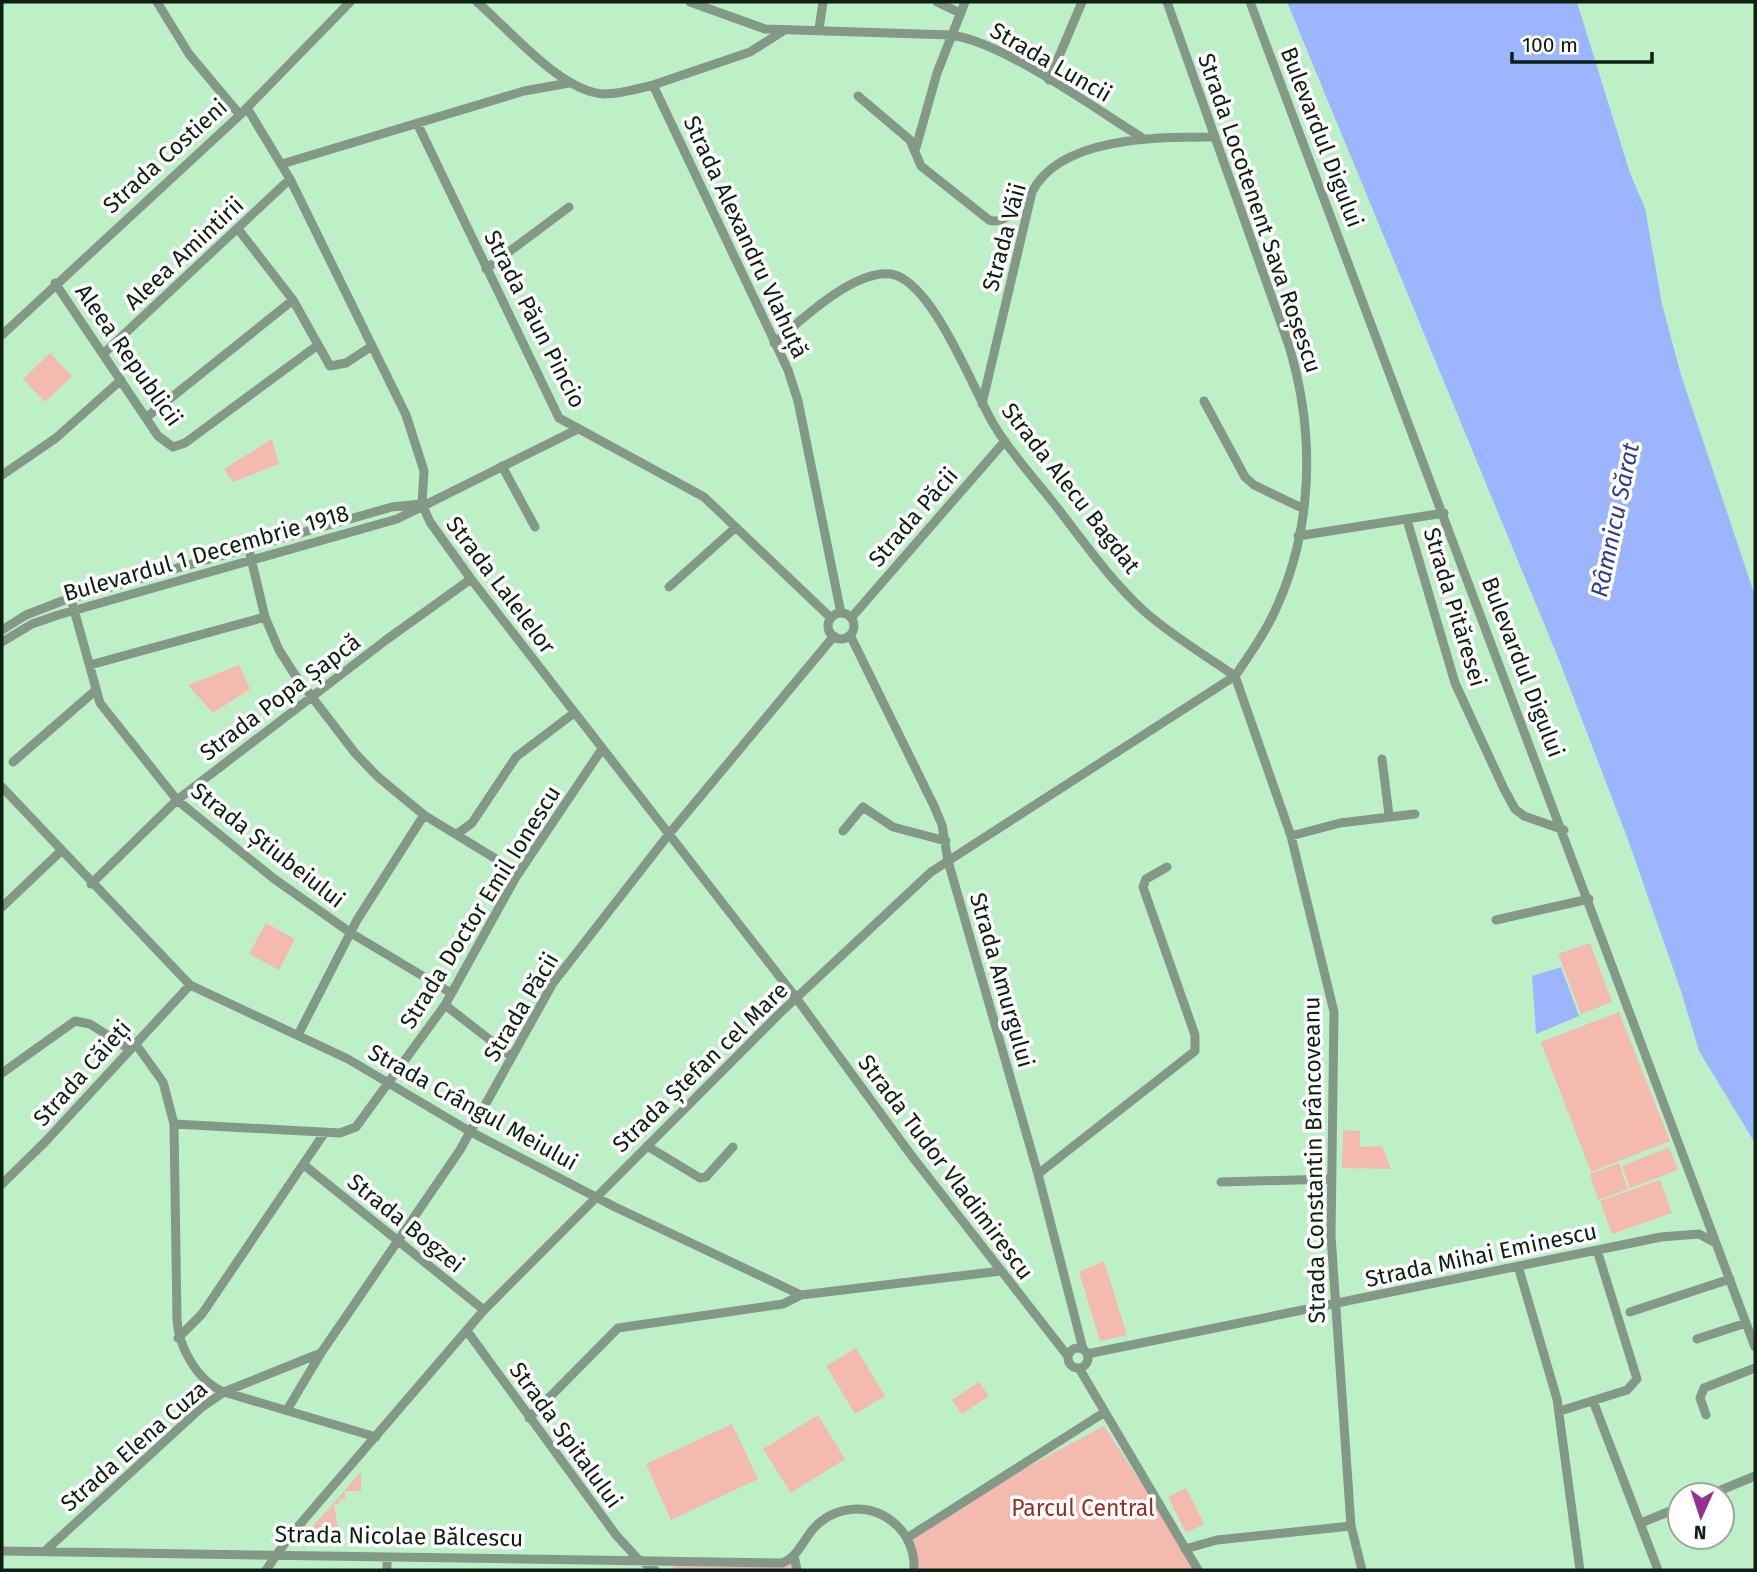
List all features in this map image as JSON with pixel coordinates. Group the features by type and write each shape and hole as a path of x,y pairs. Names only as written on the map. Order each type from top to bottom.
{"street":[{"name":"Strada Costieni","path":"2,335 243,111 350,2"},
{"path":"477,2 569,83 602,94 621,93 653,85 750,52 783,31"},
{"name":"Strada Luncii","path":"690,2 765,29 951,35 986,45 1141,137"},
{"path":"819,29 824,2"},
{"path":"937,2 960,13"},
{"path":"915,151 951,35 965,2"},
{"path":"1049,80 1082,2"},
{"name":"Strada Locotenent Sava Roșescu","path":"1167,2 1288,343 1301,389 1308,450 1304,509 1273,616 1235,677"},
{"name":"Bulevardul Digului","path":"1250,2 1564,830 1755,1347"},
{"name":"Strada Lalelelor","path":"162,4 189,54 243,111 290,179 413,435 425,479 422,504 429,522 797,999"},
{"path":"282,164 524,91 569,83"},
{"name":"Strada Alexandru Vlahuță","path":"653,85 774,343 798,401 841,613"},
{"path":"858,96 910,140 921,166 989,220 995,222 1005,219 1032,192"},
{"name":"Strada Păun Pincio","path":"417,123 561,421 678,481 709,502 831,618"},
{"name":"Strada Văii","path":"982,404 1032,192 1039,179 1055,164 1141,137 1214,137"},
{"name":"Aleea Amintirii","path":"103,354 290,179"},
{"path":"486,269 569,207"},
{"path":"237,229 293,300 330,366 334,367 372,346"},
{"name":"Strada Alecu Bagdat","path":"774,343 824,301 874,276 893,274 915,288 938,317 982,404 1005,441 1099,561 1139,606 1235,677"},
{"name":"Aleea Republicii","path":"55,284 158,436 173,447 185,443 318,345"},
{"path":"147,417 293,300"},
{"path":"2,475 56,438 121,380"},
{"path":"1204,401 1245,477 1259,488 1304,509"},
{"name":"Bulevardul 1 Decembrie 1918","path":"2,642 32,624 74,610 397,519 422,504 576,429"},
{"name":"Strada Păcii","path":"851,618 1005,441"},
{"path":"502,466 535,527"},
{"name":"Bulevardul 1 Decembrie 1918","path":"2,630 26,615 71,599 392,508 422,504"},
{"path":"1298,536 1444,513"},
{"name":"Strada Pităresei","path":"1407,520 1455,683 1509,799 1524,816 1564,830"},
{"path":"669,587 735,527"},
{"path":"248,549 265,617 279,650 366,765 424,815 519,873"},
{"name":"Strada Popa Șapcă","path":"91,884 177,800 386,640 471,579"},
{"name":"Strada Știubeiului","path":"71,599 96,690 108,715 177,800 273,878 351,933 451,993"},
{"path":"841,613 851,618 854,626 850,635 842,638 834,636 828,627 831,618 841,613"},
{"path":"90,665 265,617"},
{"name":"Strada Amurgului","path":"850,635 934,806 946,841 948,860 1038,1174 1085,1351"},
{"name":"Strada Păcii","path":"287,1410 321,1353 471,1132 553,983 669,834 834,636"},
{"name":"Strada Constantin Brâncoveanu","path":"1235,677 1291,836 1334,1012 1331,1179 1335,1304 1351,1526 1359,1568"},
{"name":"Strada Ștefan cel Mare","path":"266,1570 277,1553 484,1310 594,1197 931,872 1235,677"},
{"path":"13,762 96,690"},
{"path":"457,834 472,823 516,757 574,713"},
{"name":"Strada Doctor Emil Ionescu","path":"174,1125 340,1133 356,1127 445,1005 519,873 602,749"},
{"path":"1382,759 1389,815"},
{"name":"Strada Crângul Meiului","path":"2,787 91,884 190,985 298,1035 594,1197 801,1295"},
{"path":"843,831 863,807 893,827 946,841"},
{"path":"1291,836 1389,815 1415,814"},
{"path":"298,1035 351,933 424,815"},
{"path":"2,907 61,851"},
{"path":"1038,1174 1195,1051 1195,1035 1143,887 1146,879 1167,867"},
{"path":"1496,920 1589,899"},
{"name":"Strada Căieți","path":"2,1184 45,1142 190,985"},
{"name":"Strada Tudor Vladimirescu","path":"797,999 911,1156 1067,1355 1069,1364 1079,1368 1198,1570"},
{"path":"445,1005 512,1058"},
{"path":"2,1073 75,1021 90,1024 132,1046 163,1082 174,1125 178,1338 214,1388 224,1392 321,1353"},
{"path":"178,1338 202,1314 325,1132"},
{"path":"648,1146 700,1178 706,1177 733,1147"},
{"name":"Strada Bogzei","path":"304,1165 484,1310"},
{"path":"1221,1182 1331,1179"},
{"name":"Strada Mihai Eminescu","path":"1085,1351 1688,1234 1699,1234 1716,1243"},
{"path":"1560,1412 1627,1390 1637,1379 1597,1250"},
{"path":"1518,1266 1560,1412 1580,1570"},
{"path":"529,1418 618,1328 783,1304 801,1295 1000,1271"},
{"path":"1630,1312 1730,1279"},
{"path":"1697,1339 1746,1323"},
{"name":"Strada Spitalului","path":"467,1331 605,1521 638,1559"},
{"path":"1067,1355 1073,1348 1085,1351 1086,1364 1079,1368"},
{"path":"1706,1415 1700,1398 1704,1388 1755,1368"},
{"name":"Strada Elena Cuza","path":"45,1551 140,1462 202,1407 224,1392 376,1437"},
{"path":"1593,1401 1658,1570"},
{"path":"906,1538 1105,1412"},
{"path":"1736,1484 1755,1476"},
{"path":"797,1570 794,1556 820,1522 844,1510 862,1509 880,1514 895,1523 906,1538 913,1556 914,1570"},
{"path":"1641,1524 1666,1513"},
{"path":"1185,1549 1217,1540 1351,1526"},
{"name":"Strada Nicolae Bălcescu","path":"2,1551 277,1553 782,1563 794,1556"},
{"path":"387,1557 387,1570"},
{"path":"638,1559 656,1570"}],"green space":[{"path":"50,353 72,376 45,402 23,379"},
{"path":"272,439 279,464 233,482 224,469"},
{"path":"239,665 250,689 213,713 188,685"},
{"path":"266,923 295,939 279,970 249,954"},
{"path":"1590,943 1612,1002 1581,1014 1558,954"},
{"path":"1619,1012 1670,1141 1591,1172 1541,1042"},
{"path":"1343,1130 1360,1131 1360,1147 1382,1146 1391,1169 1342,1168"},
{"path":"1669,1147 1678,1170 1630,1188 1622,1166"},
{"path":"1619,1163 1628,1189 1598,1200 1590,1174"},
{"path":"1660,1180 1672,1213 1612,1234 1600,1201"},
{"path":"1104,1261 1127,1335 1100,1341 1079,1272"},
{"path":"856,1348 885,1396 855,1414 826,1366"},
{"path":"979,1382 989,1396 962,1414 952,1400"},
{"path":"818,1415 845,1459 791,1493 763,1449"},
{"path":"732,1424 758,1479 671,1520 646,1464"},
{"name":"Parcul Central","path":"1104,1426 1198,1570 914,1570 907,1538 940,1514"},
{"path":"361,1472 361,1491 345,1491 345,1499 339,1499 339,1504 334,1504 340,1543 299,1542"},
{"path":"1186,1488 1204,1524 1186,1533 1168,1497"},
{"path":"789,1560 797,1570 673,1570 673,1561"}],"water":[{"name":"Râmnicu Sărat","path":"1287,2 1577,2 1630,173 1645,208 1662,304 1681,375 1755,596 1755,1143 1699,1051 1627,837 1559,660"},
{"path":"1561,967 1579,1016 1536,1034 1532,976"}]}
